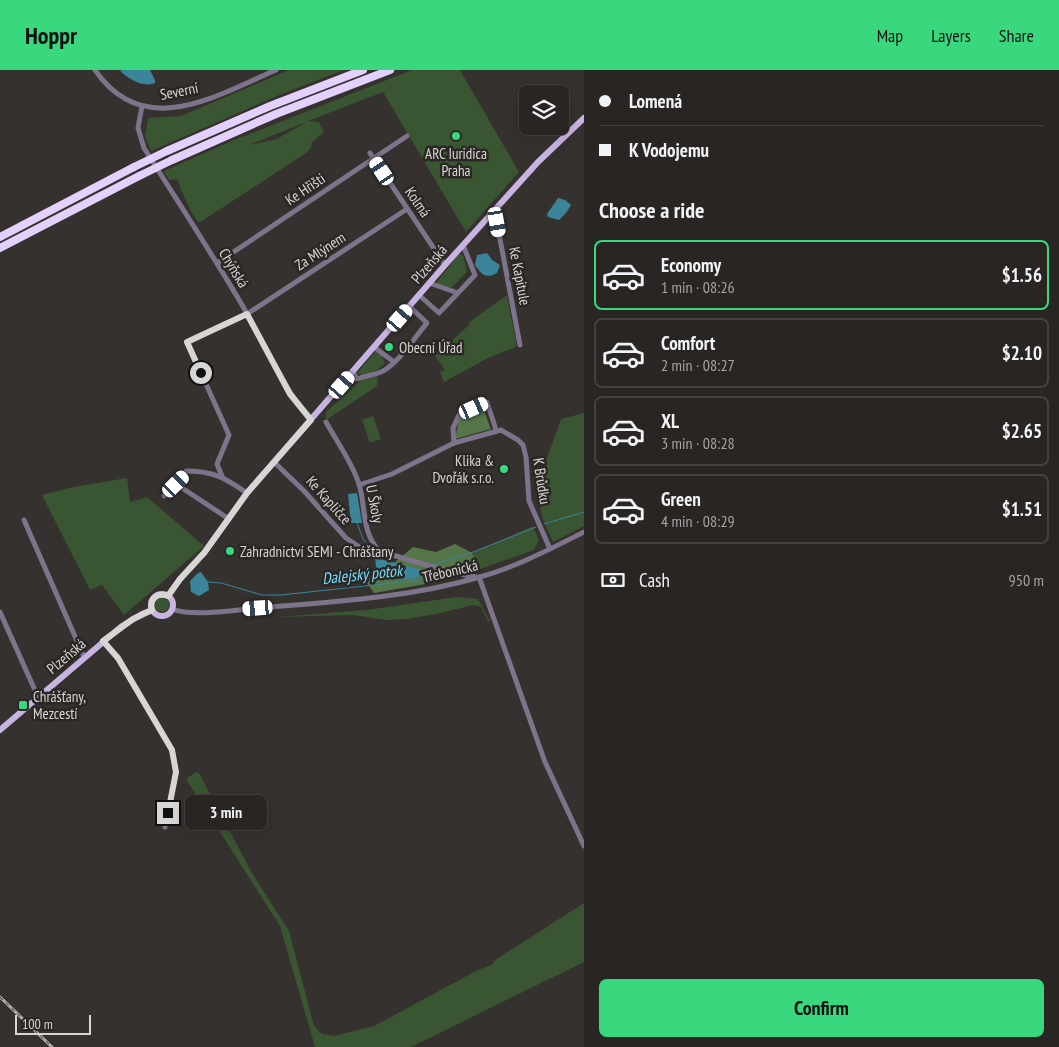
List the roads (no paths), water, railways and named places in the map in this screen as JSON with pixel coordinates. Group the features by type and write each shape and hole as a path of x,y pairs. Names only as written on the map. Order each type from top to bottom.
{"highway":[{"path":"0,237 167,151 270,106 363,70"},
{"path":"0,248 172,160 276,114 390,70"}],"main road":[{"name":"Plzeňská","path":"172,609 164,615 157,614 152,610 151,602 155,596 162,594 168,596 180,579 204,553 247,493 445,265 538,162 584,118"},
{"path":"168,596 172,602 172,609"},
{"name":"Plzeňská","path":"0,730 103,641 133,619 152,610"}],"street":[{"path":"95,70 114,92 142,106"},
{"name":"Severní","path":"142,106 160,109 183,106 222,93 276,70"},
{"name":"Chýňská","path":"142,106 138,128 140,140 144,148 217,262 290,394 311,420"},
{"name":"Ke Hřišti","path":"217,262 407,136"},
{"name":"Kolmá","path":"370,153 445,265"},
{"name":"Za Mlýnem","path":"222,476 217,464 229,435 187,342 247,314 407,209"},
{"name":"Ke Kapitule","path":"491,213 497,222 520,345"},
{"path":"419,295 439,313 475,275 463,245"},
{"path":"429,284 458,293"},
{"path":"353,372 357,379 382,372 401,357 407,346 427,322 410,307"},
{"path":"374,347 394,362"},
{"path":"359,485 392,474 454,443 496,430 486,402 459,415 453,428 454,443"},
{"name":"U Školy","path":"326,422 359,485 366,528 373,545 378,550 429,566 479,577"},
{"name":"K Brůdku","path":"496,430 518,440 523,446 526,457 529,501 550,549"},
{"name":"Ke Kapličce","path":"274,462 304,491 346,538 367,552"},
{"path":"164,496 186,471 208,472 222,476 247,493"},
{"path":"176,484 229,519"},
{"path":"24,520 84,657"},
{"name":"Třebonická","path":"172,609 191,612 361,600 422,590 479,577 550,549 584,532"},
{"path":"479,577 545,762 584,846"},
{"path":"0,612 38,696"},
{"path":"103,641 118,658 172,750 176,772 165,827"}],"water":[{"path":"150,70 155,83 141,84 136,82 120,71"},
{"path":"558,198 565,200 571,205 559,220 548,217 547,214"},
{"path":"487,253 492,260 500,265 497,273 490,276 482,274 475,265 477,255"},
{"path":"357,493 362,523 351,523 348,494"},
{"path":"379,555 384,560 422,570 421,576 403,579 387,573 376,567 375,556"},
{"path":"201,572 208,582 209,590 199,596 191,592 190,581"}],"waterway":[{"name":"Dalejský potok","path":"544,524 584,512"},
{"path":"357,523 363,539 377,556"},
{"name":"Dalejský potok","path":"434,565 468,554 536,527"},
{"name":"Dalejský potok","path":"208,582 221,583 262,595 281,595 421,580 429,569"},
{"path":"386,584 392,574"}],"railway":[{"path":"0,997 52,1047"}],"place":[{"name":"ARC Iuridica Praha","path":"456,136"},
{"name":"Obecní Úřad","path":"389,347"},
{"name":"Klika & Dvořák s.r.o.","path":"504,469"},
{"name":"Zahradnictví SEMI - Chráštany","path":"230,551"},
{"name":"Chrášťany, Mezcestí","path":"23,705"}]}
